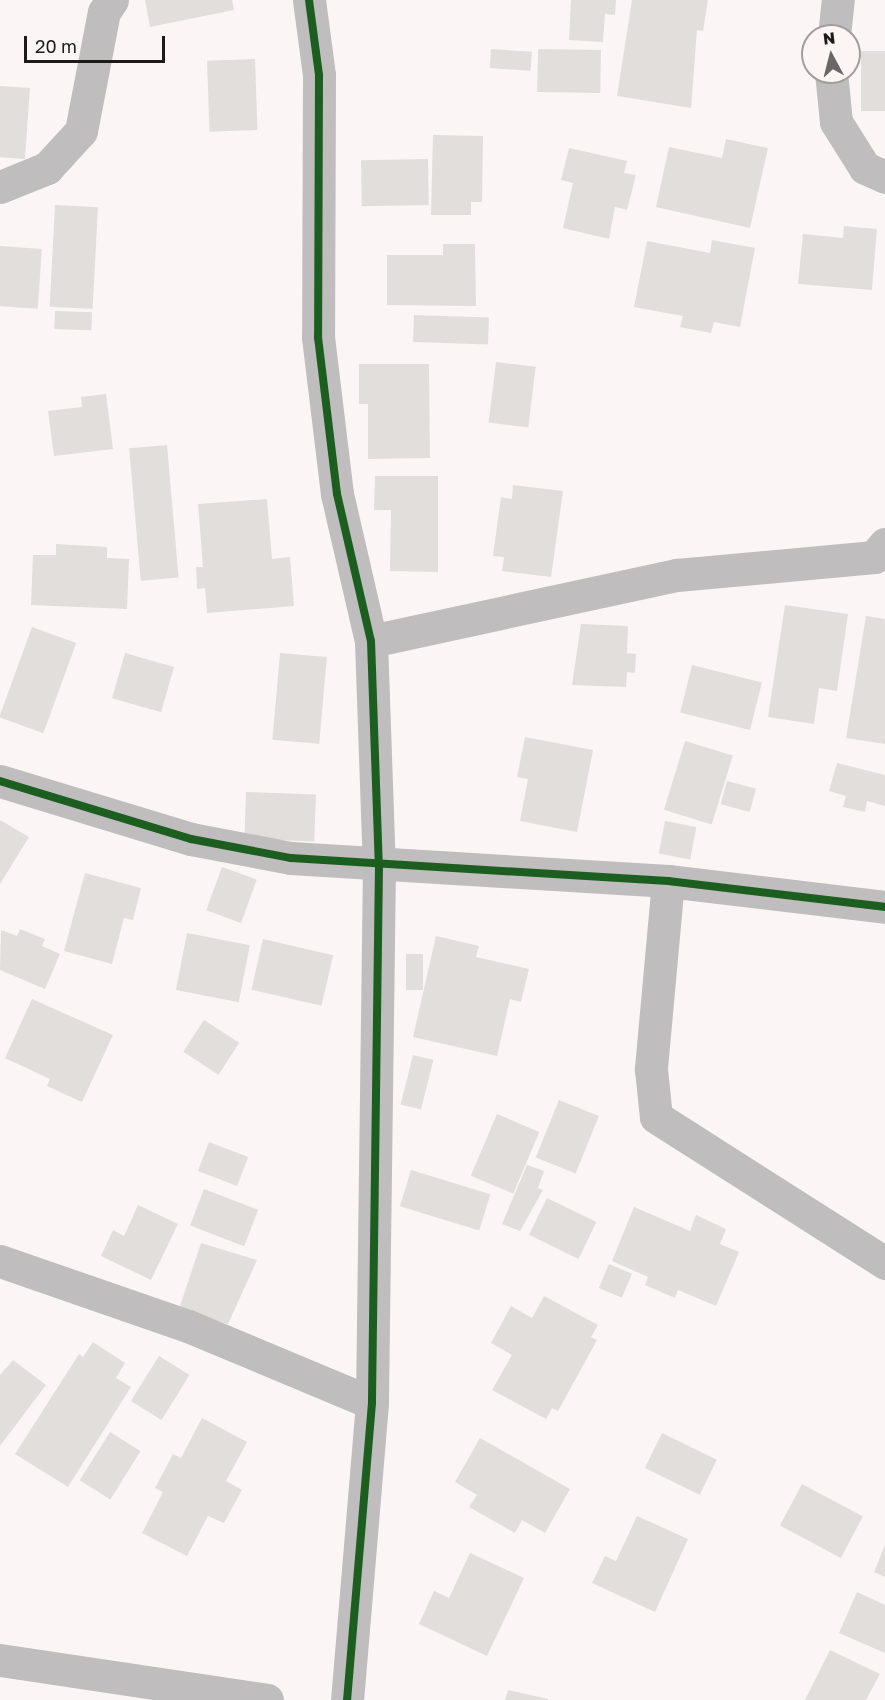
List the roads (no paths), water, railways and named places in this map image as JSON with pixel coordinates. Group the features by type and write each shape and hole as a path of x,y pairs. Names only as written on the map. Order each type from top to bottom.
{"street":[{"path":"0,187 47,168 81,131 104,12 112,0"},
{"path":"309,0 319,75 318,337 337,494 371,641 380,866 372,1403 347,1700"},
{"path":"835,24 838,0"},
{"path":"832,84 836,122 865,168 885,177"},
{"path":"371,641 677,575 874,557 885,544"},
{"path":"0,781 191,839 291,858 380,866 668,880 885,907"},
{"path":"668,880 651,1069 656,1117 885,1263"},
{"path":"0,1261 188,1326 372,1403"},
{"path":"0,1660 267,1700"}]}
